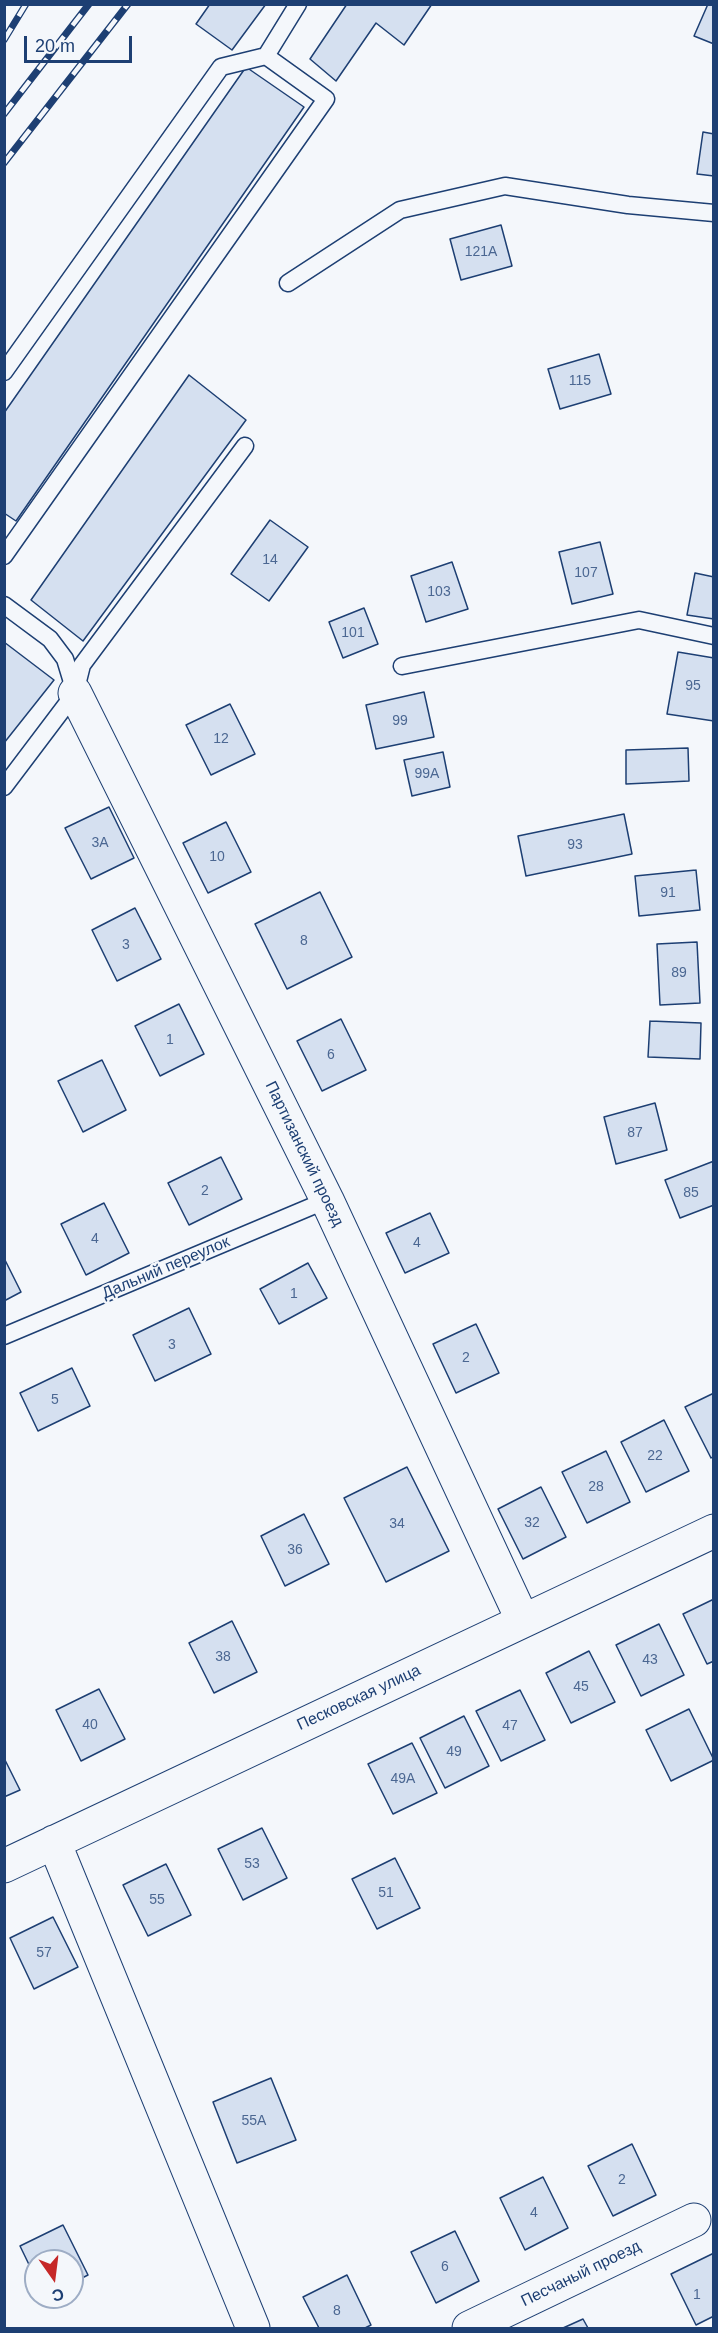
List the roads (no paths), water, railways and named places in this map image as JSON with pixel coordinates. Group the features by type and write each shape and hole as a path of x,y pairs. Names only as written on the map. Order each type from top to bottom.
{"street":[{"name":"Партизанский проезд","path":"75,693 327,1200 523,1621"},
{"name":"Песковская улица","path":"4,1866 714,1531"},
{"path":"54,1842 253,2328"},
{"name":"Песчаный проезд","path":"469,2328 694,2220"}],"lane":[{"path":"4,372 221,67 266,56 298,4"},
{"path":"8,545 326,99 266,56"},
{"path":"288,283 400,210 505,186 628,205 714,213"},
{"path":"4,787 75,693 82,665 245,446"},
{"path":"4,605 50,639 65,659 75,693"},
{"path":"402,666 639,620 714,636"},
{"name":"Дальний переулок","path":"4,1336 327,1200"}],"railway":[{"path":"4,40 26,4"},
{"path":"4,114 89,4"},
{"path":"4,163 128,4"}]}
